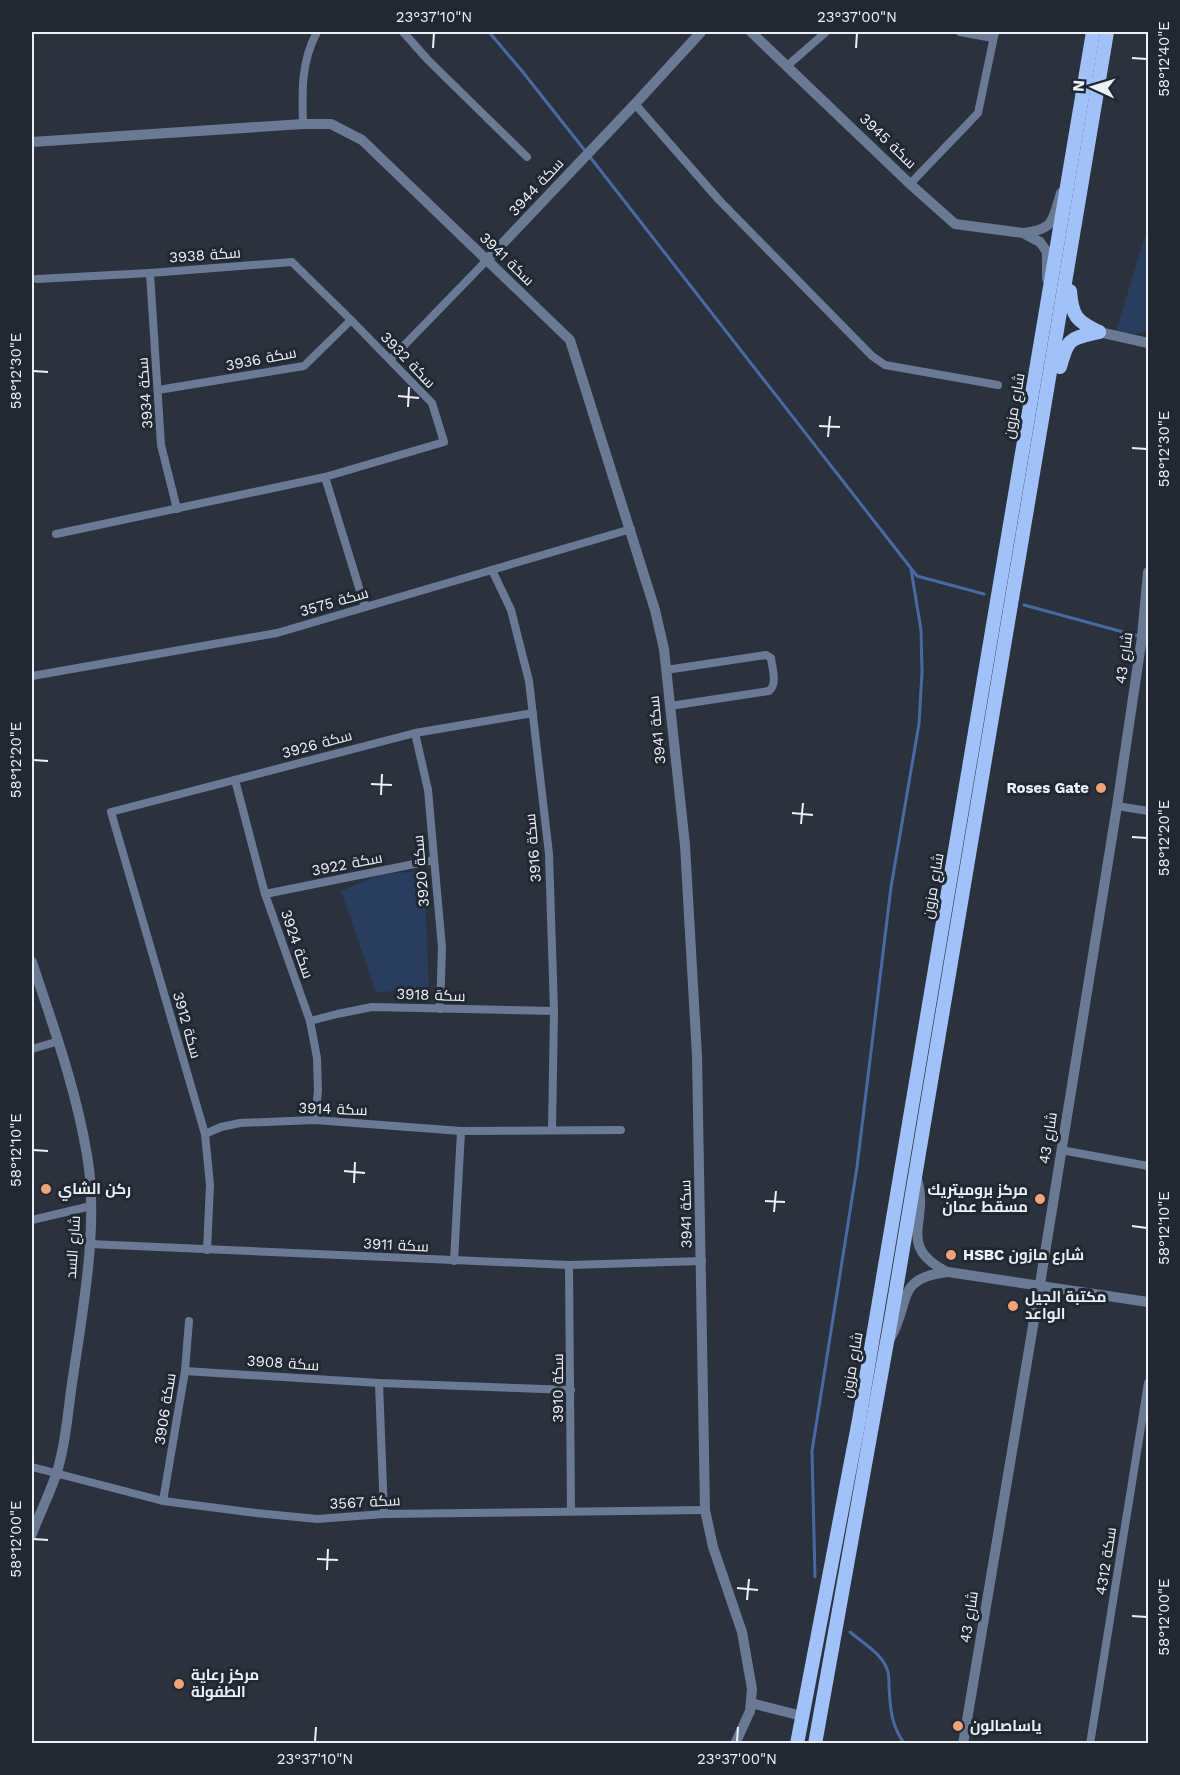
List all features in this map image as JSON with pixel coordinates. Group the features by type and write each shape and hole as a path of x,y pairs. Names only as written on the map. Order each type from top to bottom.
{"main road":[{"name":"شارع مزون","path":"797,1743 859,1420 1093,32"},
{"name":"شارع مزون","path":"815,1743 887,1342 1107,32"},
{"path":"1069,262 1071,307 1076,318 1084,325 1099,332"},
{"path":"1039,444 1065,346 1072,340 1099,332"}],"street":[{"path":"303,124 302,84 309,47 317,32"},
{"path":"403,32 428,60 527,157"},
{"name":"سكة 3944","path":"390,360 701,32"},
{"name":"سكة 3945","path":"751,32 955,224 1023,234"},
{"path":"787,66 826,32"},
{"path":"910,184 978,113 994,35 960,32"},
{"path":"635,104 719,200 872,356 885,365 998,384"},
{"name":"سكة 3941","path":"32,142 331,124 362,140 570,340 631,530 664,649 685,845 697,1056 705,1510 713,1547 742,1632 752,1689 750,1711 735,1743"},
{"path":"1023,234 1042,231 1052,222 1073,151"},
{"path":"1023,234 1040,242 1047,252 1047,308"},
{"name":"سكة 3938","path":"37,279 292,262 351,320"},
{"name":"سكة 3934","path":"150,273 161,445 177,509"},
{"name":"سكة 3932","path":"56,534 325,477 444,442 432,403 351,320"},
{"name":"سكة 3936","path":"158,390 304,366 351,320"},
{"path":"1099,332 1149,343"},
{"path":"325,477 365,607"},
{"name":"سكة 3575","path":"34,676 277,633 631,530"},
{"name":"سكة 3916","path":"492,570 511,610 522,650 533,713 549,854 554,1011 552,1130"},
{"name":"شارع 43","path":"963,1743 1117,806 1142,637 1149,572"},
{"path":"666,670 766,655 771,658 774,683 773,688 769,691 670,706"},
{"name":"سكة 3926","path":"111,812 415,732 533,713"},
{"name":"سكة 3920","path":"415,732 428,790 442,948 440,1009"},
{"name":"سكة 3924","path":"235,780 265,894 310,1021 317,1058 318,1090 315,1120"},
{"path":"1117,806 1149,811"},
{"name":"سكة 3912","path":"111,812 206,1134 210,1185 207,1250"},
{"name":"سكة 3922","path":"265,894 434,860"},
{"name":"شارع السد","path":"32,962 58,1041 77,1110 87,1156 91,1206 89,1244 65,1431 56,1474 32,1534"},
{"name":"سكة 3918","path":"310,1021 372,1007 554,1011"},
{"path":"32,1049 58,1041"},
{"name":"سكة 3914","path":"206,1134 221,1127 240,1123 315,1120 461,1131 621,1130"},
{"path":"454,1261 461,1131"},
{"path":"1061,1150 1149,1166"},
{"path":"915,1175 920,1194 917,1234 919,1246 929,1261 948,1272"},
{"path":"32,1220 91,1206"},
{"name":"سكة 3911","path":"89,1244 570,1265 702,1261"},
{"name":"سكة 3910","path":"570,1265 572,1511"},
{"path":"887,1342 897,1324 906,1293 912,1285 927,1276 948,1272 1149,1302"},
{"name":"سكة 3906","path":"163,1501 185,1371 189,1321"},
{"name":"سكة 3908","path":"185,1371 379,1383 571,1390"},
{"path":"379,1383 384,1514"},
{"name":"سكة 4312","path":"1090,1743 1149,1383"},
{"name":"سكة 3567","path":"32,1467 163,1501 256,1514 317,1519 384,1514 705,1510"},
{"path":"751,1703 802,1716"}],"shaded area":[{"path":"1148,226 1148,331 1134,334 1116,331"},
{"path":"424,871 429,990 376,992 341,891 382,874"}],"waterway":[{"path":"489,32 586,152"},
{"path":"590,157 917,576 984,594"},
{"path":"815,1577 812,1451 857,1167 891,887 919,724 922,672 921,630 911,569"},
{"path":"1024,605 1138,636"},
{"path":"850,1632 872,1650 886,1666 889,1675 892,1716 905,1744"}],"place":[{"name":"Roses Gate","path":"1101,788"},
{"name":"ركن الشاي","path":"46,1189"},
{"name":"مركز بروميتريك مسقط عمان","path":"1040,1199"},
{"name":"HSBC شارع مازون","path":"951,1255"},
{"name":"مكتبة الجيل الواعد","path":"1013,1306"},
{"name":"مركز رعاية الطفولة","path":"179,1684"},
{"name":"ياساصالون","path":"958,1726"}]}
